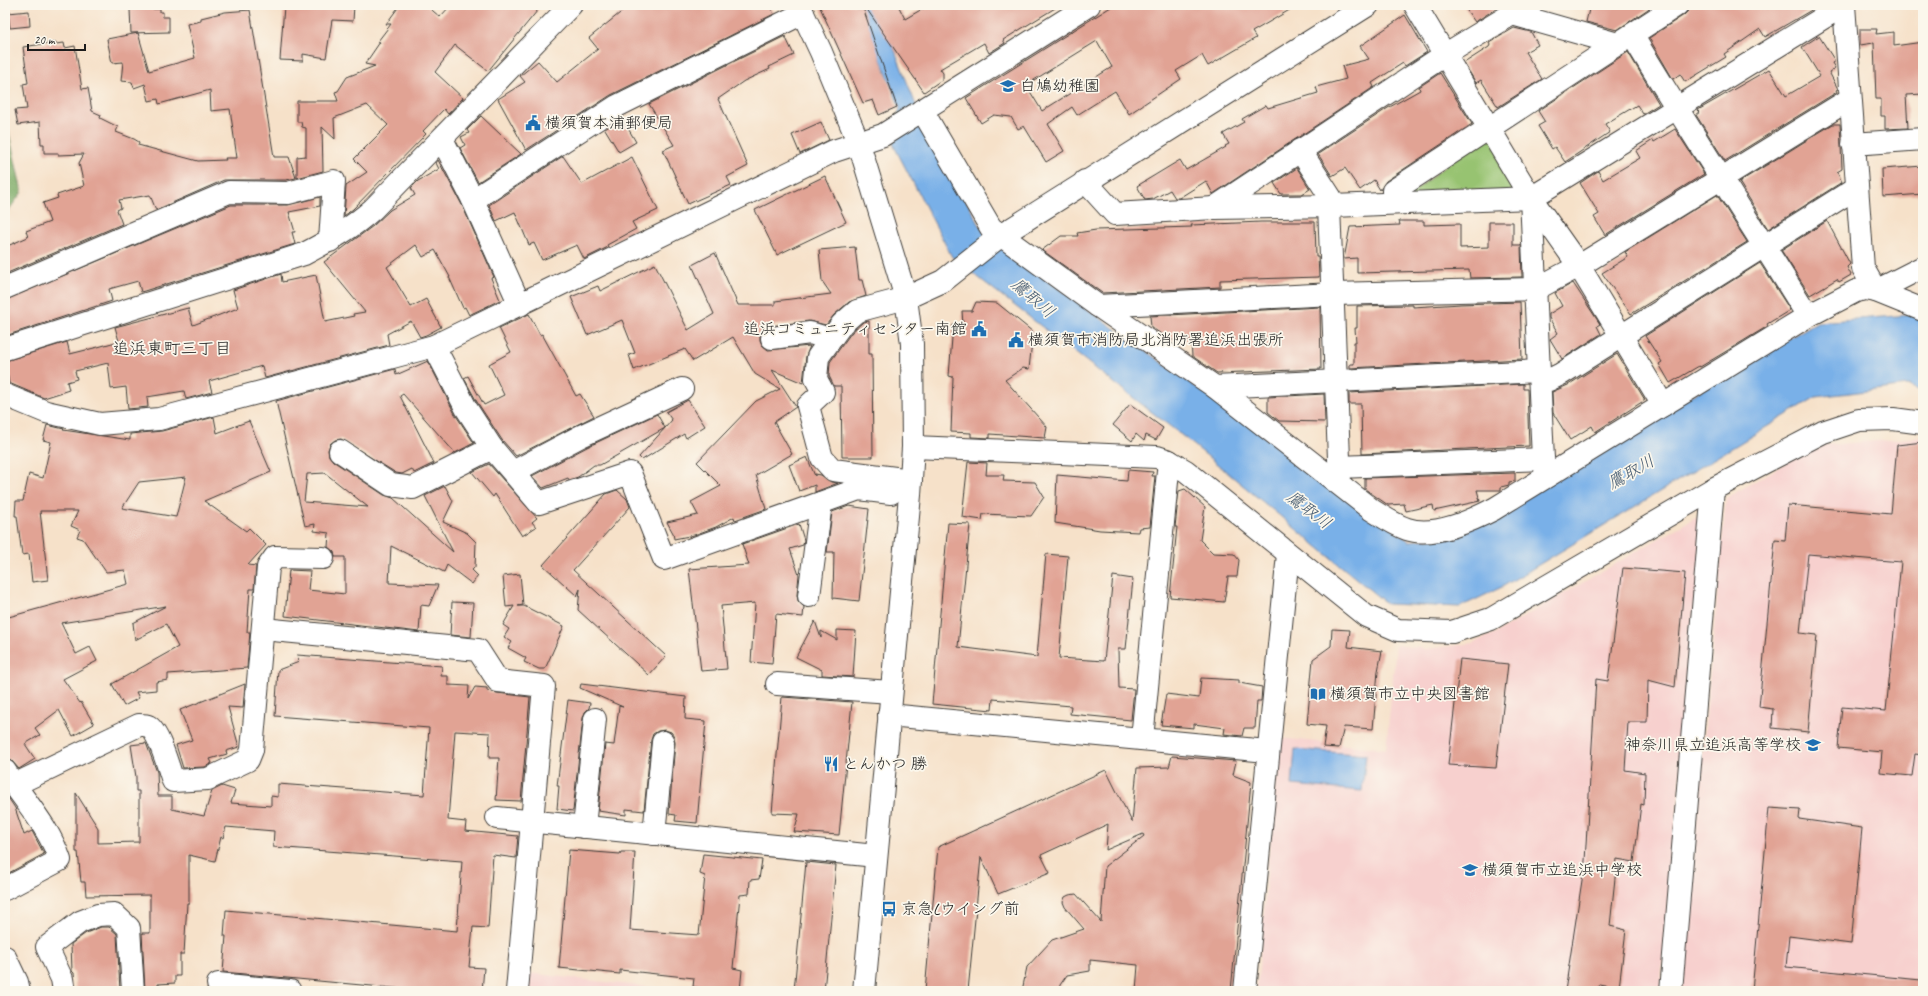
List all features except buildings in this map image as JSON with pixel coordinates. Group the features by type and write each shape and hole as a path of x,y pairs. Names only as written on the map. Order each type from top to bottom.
{"street":[{"path":"5,350 304,254 330,241 360,220 442,139 572,5"},
{"path":"5,395 46,412 100,424 159,419 434,346 520,305 689,220 834,151 883,135 1089,5"},
{"path":"911,487 833,470 822,458 808,406 823,392 816,379 818,357 842,324 858,311 906,298 942,281 998,237 1085,181 1368,5"},
{"path":"1415,5 1490,127 1531,198 1579,266 1663,405"},
{"path":"1394,203 1393,191 1677,5"},
{"path":"1085,181 1115,214 1214,208 1331,206 1531,198 1844,5 1856,188 1863,268 1876,291"},
{"path":"473,200 616,106 801,9 821,52 859,144 906,298 912,344 913,447 911,487 864,991"},
{"path":"1214,208 1446,54 1509,9 1625,40 1676,108 1764,244 1808,316"},
{"path":"1098,306 1333,294 1536,289 1579,266 1850,99"},
{"path":"922,110 991,228 998,237 1215,387 1340,476 1372,510 1409,530 1422,532 1456,526 1474,519 1545,467 1663,405 1808,316 1856,291 1865,289 1876,291 1923,310"},
{"path":"442,139 473,200 520,305"},
{"path":"1853,144 1923,139"},
{"path":"1300,150 1331,198 1340,476"},
{"path":"5,288 229,192 288,193 334,181 330,241"},
{"path":"1215,387 1540,376 1549,380 1622,336 1764,244 1856,188"},
{"path":"1531,198 1545,467"},
{"path":"1876,291 1923,267"},
{"path":"772,338 810,333 830,339"},
{"path":"434,346 466,408 492,448 538,503 630,473 664,559 859,489 911,487"},
{"path":"513,472 581,436 682,389"},
{"path":"913,447 1157,457 1169,461 1186,471 1366,616 1398,630 1452,632 1491,619 1714,489 1816,435 1859,420 1893,419 1923,423"},
{"path":"340,451 390,485 413,488 492,448"},
{"path":"1142,739 1169,461"},
{"path":"1340,476 1545,467"},
{"path":"1671,991 1714,489"},
{"path":"809,596 821,503"},
{"path":"1245,991 1267,751 1288,554"},
{"path":"5,889 60,860 54,842 37,814 9,778 139,725 147,725 153,730 173,781 208,779 248,760 252,750 268,567 274,557 323,558"},
{"path":"263,629 478,650 498,681 544,686 516,991"},
{"path":"778,684 891,692"},
{"path":"889,715 1267,751"},
{"path":"584,827 595,719"},
{"path":"654,834 662,742"},
{"path":"497,818 876,856"},
{"path":"64,991 62,979 47,947 80,922 98,915 114,914 129,928 133,991"},
{"path":"5,957 17,982 19,991"},
{"path":"218,984 290,991"}],"shaded area":[{"name":"神奈川県立追浜高等学校","path":"1923,437 1923,991 1681,991 1726,498 1816,446"},
{"name":"横須賀市立追浜中学校","path":"1696,517 1704,527 1660,991 1257,991 1279,738 1386,749 1396,645 1427,649 1474,643 1501,630"},
{"path":"528,973 681,991 526,991"}],"green space":[{"path":"5,5 8,5 5,69"},
{"path":"5,115 22,192 5,215"},
{"path":"1490,128 1531,198 1394,203 1415,191"}],"water":[{"name":"鷹取川","path":"854,5 873,5 892,43 924,126 986,236 1409,541 1451,537 1817,322 1910,315 1923,320 1923,392 1908,386 1816,397 1502,587 1460,607 1387,604 1189,441 952,257 894,146 892,134 900,108 881,60"},
{"path":"1295,749 1366,755 1362,791 1292,785"}],"place":[{"name":"白鳩幼稚園","path":"1008,86"},
{"name":"横須賀本浦郵便局","path":"533,123"},
{"name":"追浜コミュニティセンター南館","path":"979,329"},
{"name":"横須賀市消防局北消防署追浜出張所","path":"1016,340"},
{"name":"横須賀市立中央図書館","path":"1318,694"},
{"name":"神奈川県立追浜高等学校","path":"1813,745"},
{"name":"とんかつ 勝","path":"831,764"},
{"name":"横須賀市立追浜中学校","path":"1470,870"},
{"name":"京急Lウイング前","path":"889,909"}],"district":[{"name":"追浜東町三丁目","path":"172,348"}]}
